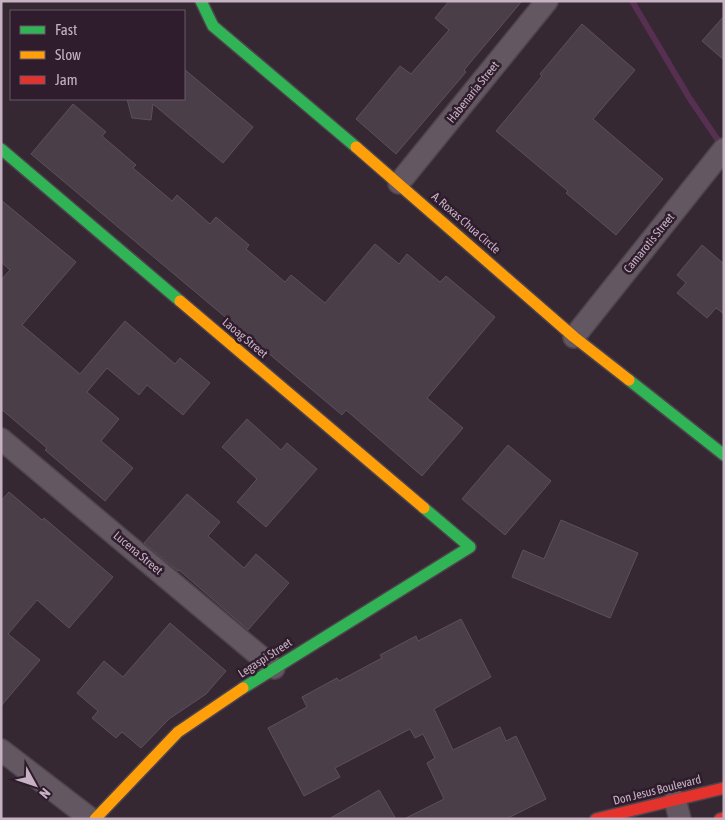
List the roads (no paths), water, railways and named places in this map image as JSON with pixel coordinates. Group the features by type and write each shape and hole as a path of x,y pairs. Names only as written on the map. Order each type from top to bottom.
{"street":[{"name":"A. Roxas Chua Circle","path":"201,1 214,26 399,183 574,336 724,455"},
{"name":"Habenaria Street","path":"399,183 547,1"},
{"name":"Laoag Street","path":"1,149 470,547"},
{"name":"Camarotis Street","path":"574,336 724,149"},
{"name":"Lucena Street","path":"1,439 274,668"},
{"name":"Legaspi Street","path":"95,819 178,732 274,668 470,547"},
{"path":"1,750 91,819"},
{"name":"Don Jesus Boulevard","path":"596,819 678,810 724,788"}],"waterway":[{"path":"632,1 690,99 722,146"}]}
